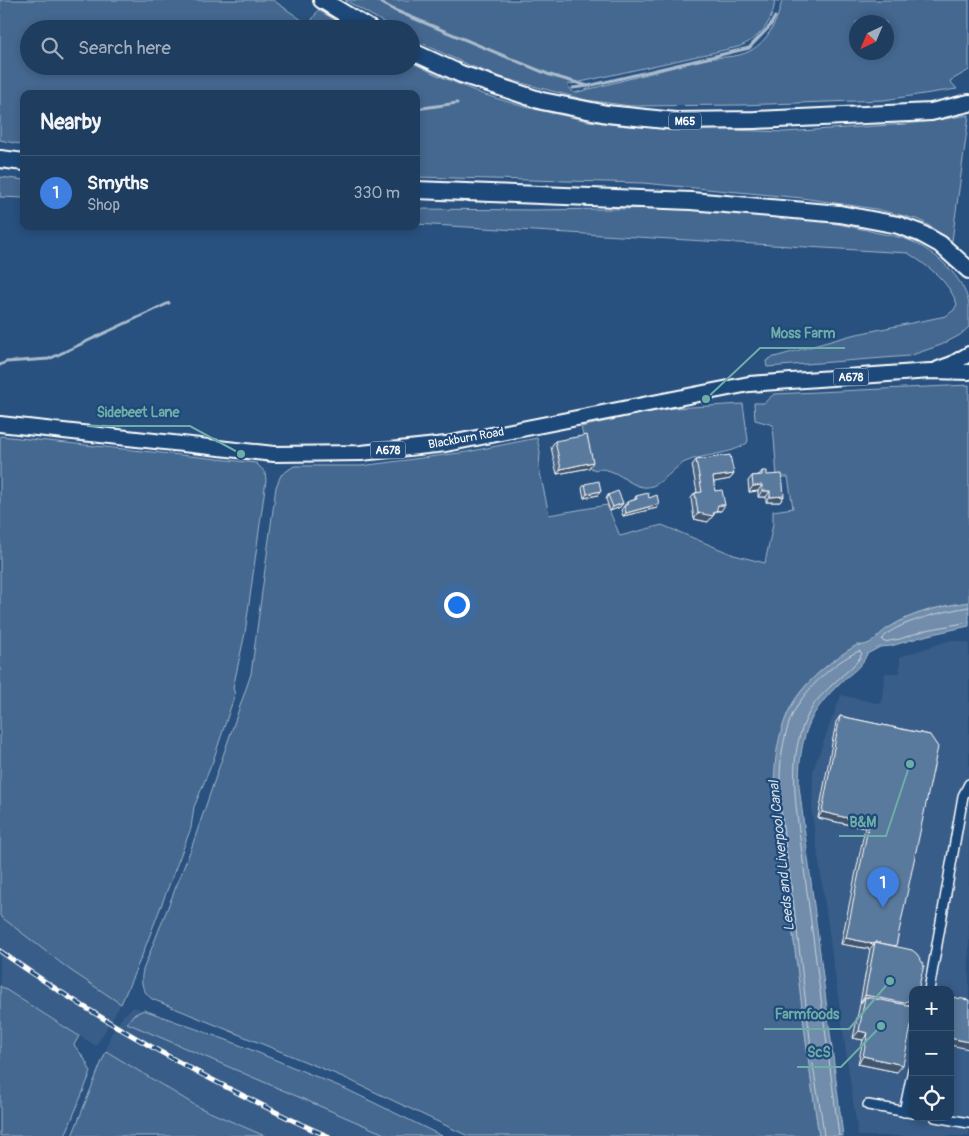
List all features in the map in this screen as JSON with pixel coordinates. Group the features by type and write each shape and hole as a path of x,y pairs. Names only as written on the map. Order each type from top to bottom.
{"highway":[{"path":"322,0 355,20"},
{"name":"M65","path":"420,55 461,74 542,101 606,114 675,121 755,120 931,112 969,103"},
{"path":"0,159 20,162"},
{"path":"420,190 691,201 840,214 898,225 920,233 940,244 969,270"}],"main road":[{"name":"Blackburn Road","path":"930,371 952,364 969,354"},
{"name":"Blackburn Road","path":"0,424 274,454 362,453 446,444 749,384 930,371 969,372"}],"street":[{"path":"931,986 963,796 969,784"},
{"path":"868,1105 908,1112 912,1076"},
{"path":"954,1121 969,1124"}],"shaded area":[{"path":"0,0 273,0 302,20 20,20 20,75 420,75 420,66 482,94 525,107 588,121 626,126 784,132 906,124 969,115 952,241 920,220 876,209 802,198 643,183 420,177 420,90 20,90 20,144 0,140"},
{"path":"345,0 775,0 768,23 758,35 746,44 567,85 574,93 701,60 744,54 757,46 772,29 782,0 969,0 969,70 950,81 957,89 884,100 740,105 631,106 586,100 503,78 466,64 420,42 420,20 379,20"},
{"path":"318,10 335,20 312,20"},
{"path":"0,177 20,180 20,198 0,197"},
{"path":"682,208 805,219 899,237 911,241 929,252 955,275 966,294 969,304 969,327 960,335 941,345 909,356 767,367 766,361 771,358 852,335 946,316 954,310 957,304 943,281 908,253 420,224 420,209"},
{"path":"969,385 969,602 938,608 908,617 886,630 871,642 857,645 835,659 805,686 797,697 790,708 780,737 775,771 776,806 819,1136 468,1136 343,1077 152,999 146,993 142,983 143,970 191,849 251,674 276,487 281,475 294,466 361,466 467,452 537,438 540,452 539,468 549,515 607,505 620,536 662,525 734,555 765,563 773,524 773,511 793,508 788,477 777,477 773,425 755,420 754,403 764,403 774,394"},
{"path":"743,404 747,443 734,450 685,462 655,485 649,487 637,486 611,471 591,468 581,427 674,408"},
{"path":"0,436 256,463 265,472 266,480 245,633 233,688 235,694 213,761 194,807 191,828 143,953 121,1004 70,970 0,916"},
{"path":"951,640 969,643 969,1136 858,1136 812,814 813,770 841,695 881,704 885,673 900,673 900,657"},
{"path":"0,916 70,970 121,1004 96,1046 0,986"},
{"path":"0,986 79,1036 74,1045 84,1058 91,1072 65,1136 0,1136"},
{"path":"134,1007 230,1041 418,1136 265,1136 198,1107 106,1052 110,1036 123,1016"},
{"path":"144,1010 232,1042 346,1089 442,1136 389,1136 127,1023 133,1015"},
{"path":"106,1051 198,1107 265,1136 72,1136"}],"water":[{"path":"969,602 969,626 891,646 880,647 867,654 859,666 820,705 805,735 802,746 799,786 843,1136 819,1136 776,811 775,774 779,738 790,708 797,697 815,676 835,659 857,645 871,642 886,630 908,617 938,608"}],"building":[{"path":"587,435 593,462 561,469 555,441"},
{"path":"730,455 734,474 713,477 715,491 722,490 725,505 718,505 713,516 698,513 695,493 702,492 696,460"},
{"path":"762,471 767,471 767,475 782,474 784,496 770,497 770,491 762,491 762,485 753,486 752,476 762,475"},
{"path":"599,481 601,491 587,494 585,484"},
{"path":"618,491 623,503 613,507 608,495"},
{"path":"648,493 649,498 657,495 659,504 626,513 624,506 628,504 627,502 637,499 636,496"},
{"path":"840,716 930,735 938,747 896,946 875,942 874,944 846,938 869,823 822,812"},
{"path":"875,942 912,950 917,954 924,965 919,986 909,986 909,1000 904,1003 865,995"},
{"path":"865,997 909,1005 909,1036 903,1065 863,1056 868,1033 859,1031"},
{"path":"954,998 969,1000 969,1042 954,1039"}],"waterway":[{"path":"377,0 394,10 418,20"},
{"path":"573,88 749,48 770,26 775,17"},
{"path":"420,21 550,75 588,86"},
{"path":"420,108 457,103"},
{"path":"0,365 6,362 49,359 169,303"}],"railway":[{"path":"0,951 56,989 143,1042 232,1090 328,1136"}],"place":[{"name":"Moss Farm","path":"706,399"},
{"name":"Sidebeet Lane","path":"241,454"},
{"name":"B&M","path":"910,764"},
{"name":"Smyths","path":"883,908"},
{"name":"Farmfoods","path":"890,981"},
{"name":"ScS","path":"881,1026"}],"water label":[{"name":"Leeds and Liverpool Canal","path":"781,856"}]}
